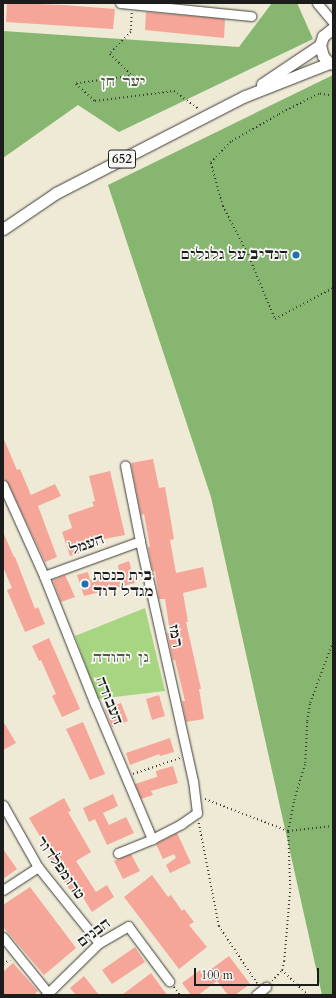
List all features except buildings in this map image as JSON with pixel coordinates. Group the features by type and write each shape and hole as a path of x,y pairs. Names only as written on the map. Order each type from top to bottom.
{"main road":[{"name":"652","path":"3,229 56,193 245,96 331,63 323,56 320,45 323,36 333,28"},
{"name":"652","path":"245,96 320,45"}],"street":[{"path":"120,3 181,6 251,16"},
{"path":"317,3 333,22"},
{"name":"רמז","path":"125,465 140,541 187,755 197,813"},
{"name":"העבודה","path":"3,485 44,576 152,839"},
{"name":"העמל","path":"44,576 140,541"},
{"name":"טרומפלדור","path":"3,805 38,867 99,943"},
{"path":"118,853 152,839 181,824 197,813"},
{"path":"3,890 38,867"},
{"name":"הבנים","path":"47,994 99,943 128,926 169,981"},
{"path":"3,937 47,994"}],"path":[{"path":"133,4 131,32 110,54 133,76 76,84 95,101 174,91 201,110"},
{"path":"333,96 319,94 278,115 231,142 211,163 223,206 248,254 275,319 333,288"},
{"path":"197,813 219,926 261,991 282,970 290,889 288,831 294,800 305,763 307,721 310,703 333,641"},
{"path":"125,776 187,755"},
{"path":"195,796 288,831 333,826"},
{"path":"282,970 308,995"}],"green space":[{"name":"יער חן","path":"272,3 297,3 313,39 119,132 78,105 3,158 3,31 239,47"},
{"path":"333,75 333,995 322,995 211,497 108,185"},
{"name":"גן יהודה","path":"145,608 165,691 98,699 75,636"}],"place":[{"name":"הנדיב על גלגלים","path":"296,255"},
{"name":"בית כנסת מגדל דוד","path":"85,584"}]}
